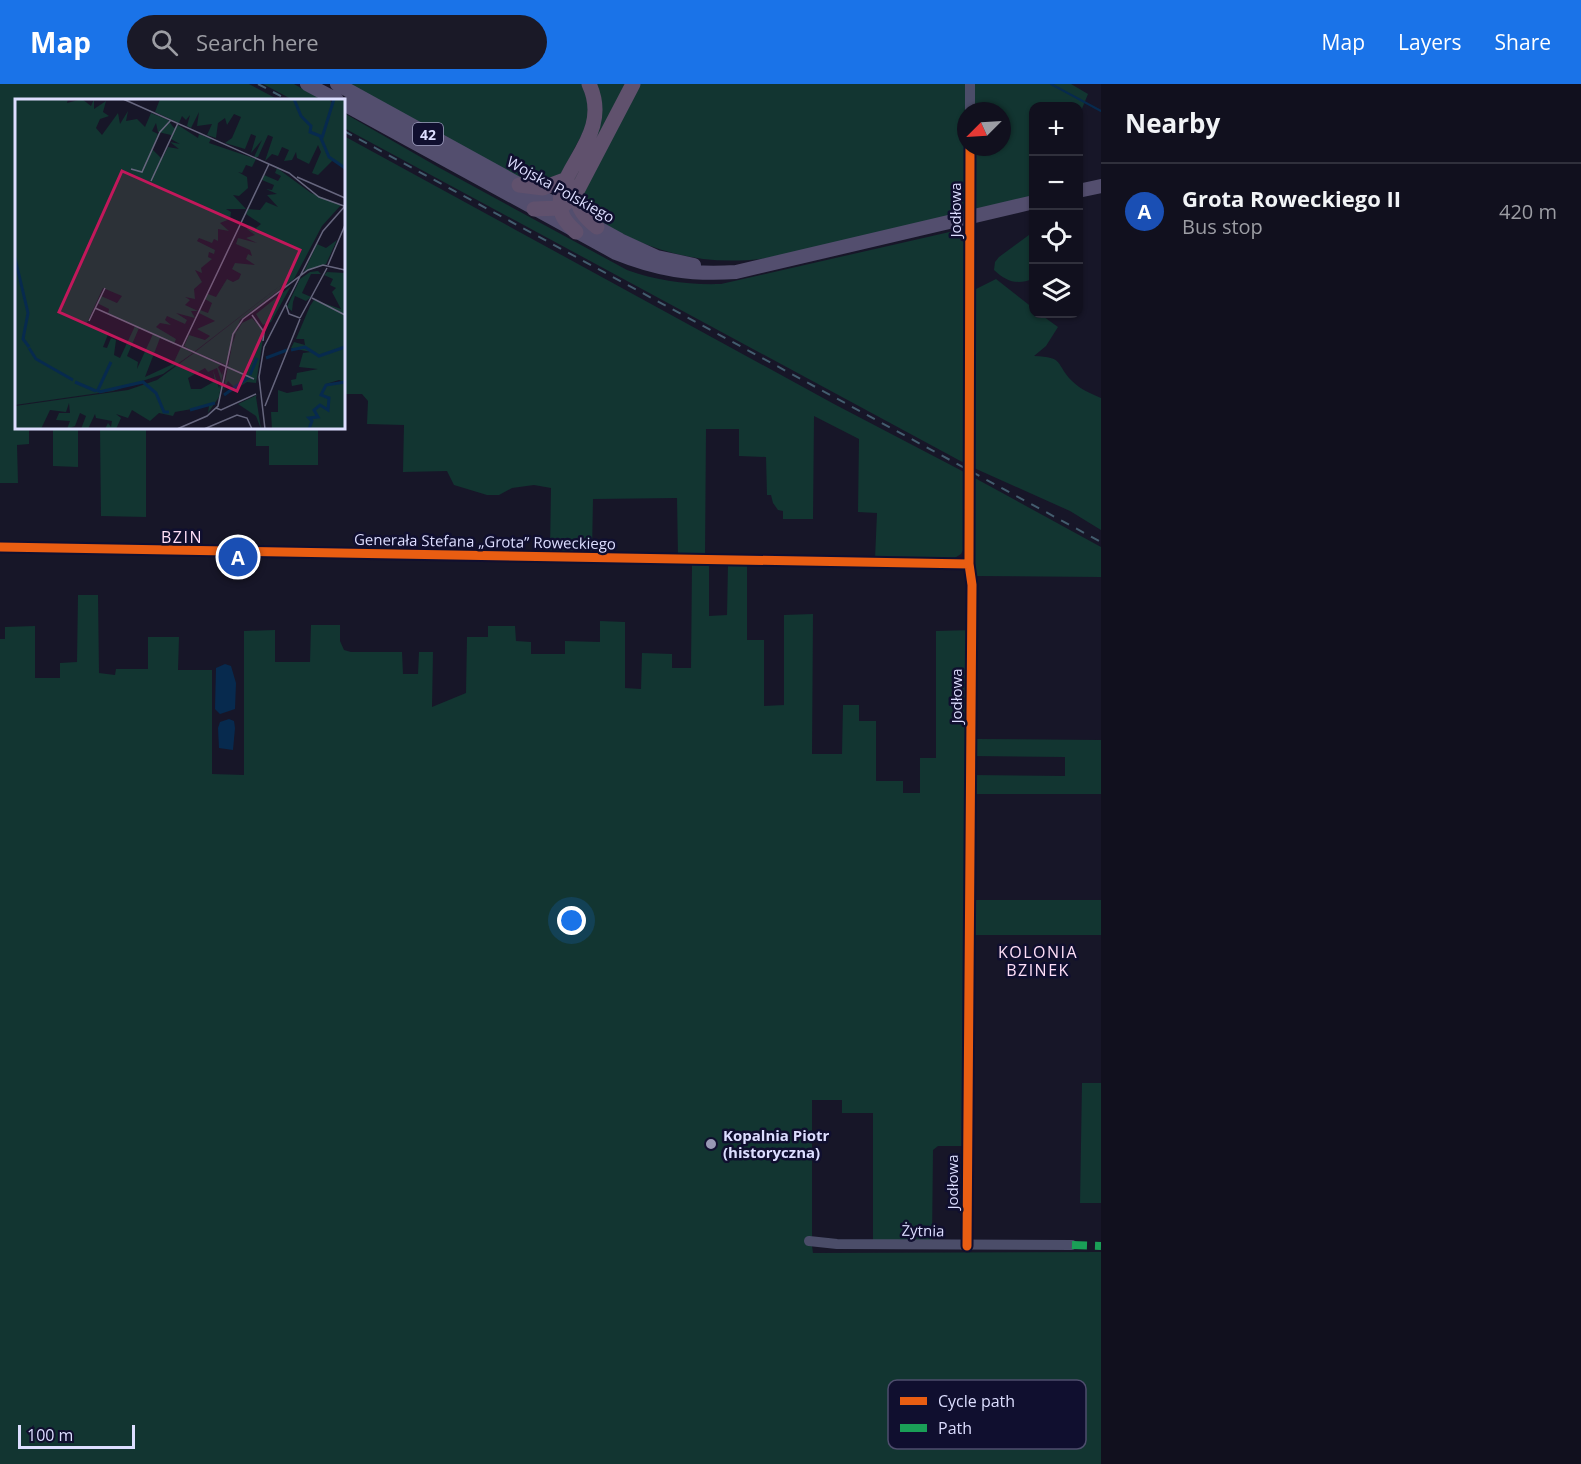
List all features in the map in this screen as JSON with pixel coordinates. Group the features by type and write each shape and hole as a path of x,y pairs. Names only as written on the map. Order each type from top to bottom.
{"highway":[{"path":"576,232 564,220 559,198 590,137 594,124 594,98 589,84"},
{"path":"534,209 561,208 576,193 633,84"},
{"path":"519,185 543,188 567,179"},
{"path":"576,193 578,207 597,227"}],"main road":[{"path":"307,84 335,99"},
{"name":"Wojska Polskiego","path":"337,84 561,208 651,254 699,266 734,266 786,260"},
{"name":"Wojska Polskiego","path":"345,105 616,253 638,262 684,273 736,272 1029,203"},
{"path":"1083,190 1101,186"}],"street":[{"path":"970,84 970,102"},
{"name":"Jodłowa","path":"967,1246 972,597 969,564 970,156"},
{"name":"Generała Stefana „Grota” Roweckiego","path":"0,547 969,564"},
{"name":"Żytnia","path":"809,1241 837,1244 967,1246 1072,1245"}],"green space":[{"path":"0,84 249,84 277,99 15,99 15,429 29,429 29,444 17,445 18,483 0,483"},
{"path":"263,84 294,84 320,99 291,99"},
{"path":"348,84 583,84 591,117 560,176 543,181 532,180 515,176"},
{"path":"595,84 626,84 565,198 601,119 600,96"},
{"path":"639,84 1071,84 1088,94 1083,106 1083,102 1029,102 1029,201 779,256 728,261 680,255 657,248 611,228 589,214 581,190"},
{"path":"345,114 627,270 662,280 721,284 954,231 958,233 965,243 966,464 345,129"},
{"path":"345,137 834,404 966,473 964,548 961,554 953,559 875,559 877,513 858,512 859,439 814,416 813,519 783,519 783,511 778,510 771,495 767,495 766,457 739,456 739,429 706,429 705,556 678,556 677,498 593,499 592,553 550,553 551,488 534,485 512,488 499,495 487,495 454,485 447,471 403,472 404,425 367,424 368,401 362,394 345,394"},
{"path":"1029,235 1029,280 1012,281 1003,277 994,270 995,262"},
{"path":"996,279 1029,305 1029,318 1046,318 1058,327 1046,346 1034,356 1055,360 1075,384 1101,398 1101,530 1070,511 974,468 974,290"},
{"path":"53,429 78,429 78,467 53,466"},
{"path":"100,429 146,429 146,517 101,516"},
{"path":"256,429 318,429 318,465 269,465 269,446 256,446"},
{"path":"973,477 1101,547 1101,577 974,576"},
{"path":"692,565 709,566 709,616 727,615 728,565 747,566 747,640 764,640 764,706 784,705 784,615 813,614 812,754 842,754 843,705 859,705 859,721 876,721 876,781 903,781 903,793 920,793 920,758 936,758 936,631 973,630 976,753 976,739 1101,740 1101,794 972,794 971,900 1101,900 1101,935 971,935 969,1146 938,1146 933,1150 932,1241 873,1240 873,1113 842,1113 842,1100 812,1100 812,1246 813,1253 1101,1252 1101,1464 0,1464 0,639 5,639 5,627 35,626 35,678 60,678 60,663 77,662 78,595 98,595 99,673 115,675 116,669 148,669 148,637 179,637 178,670 212,670 212,774 244,775 244,631 275,630 275,662 310,662 311,625 340,625 340,641 344,650 402,652 403,674 418,674 419,652 433,652 432,707 466,693 467,637 488,637 488,626 515,626 516,641 531,642 531,654 565,654 565,641 600,642 600,621 625,622 625,688 641,689 642,653 672,654 672,668 691,668","holes":["972,756 1065,757 1065,776 972,775"]},
{"path":"1082,1083 1101,1083 1101,1203 1080,1203"}],"water":[{"path":"225,664 231,666 236,683 235,709 220,714 215,709 216,668"},
{"path":"229,719 234,721 235,728 233,750 219,748 220,722"}],"waterway":[{"path":"1051,84 1101,111"}],"railway":[{"path":"258,84 286,99"},
{"path":"345,132 1101,542"}],"marked path":[{"path":"1072,1245 1101,1246"}],"cycle path":[{"path":"967,1246 972,585 969,564 970,156"},
{"path":"0,547 969,564"}],"place":[{"name":"Grota Roweckiego II","path":"238,557"},
{"name":"Kopalnia Piotr (historyczna)","path":"711,1144"}],"district":[{"name":"BZIN","path":"182,537"},
{"name":"KOLONIA BZINEK","path":"1038,961"}]}
